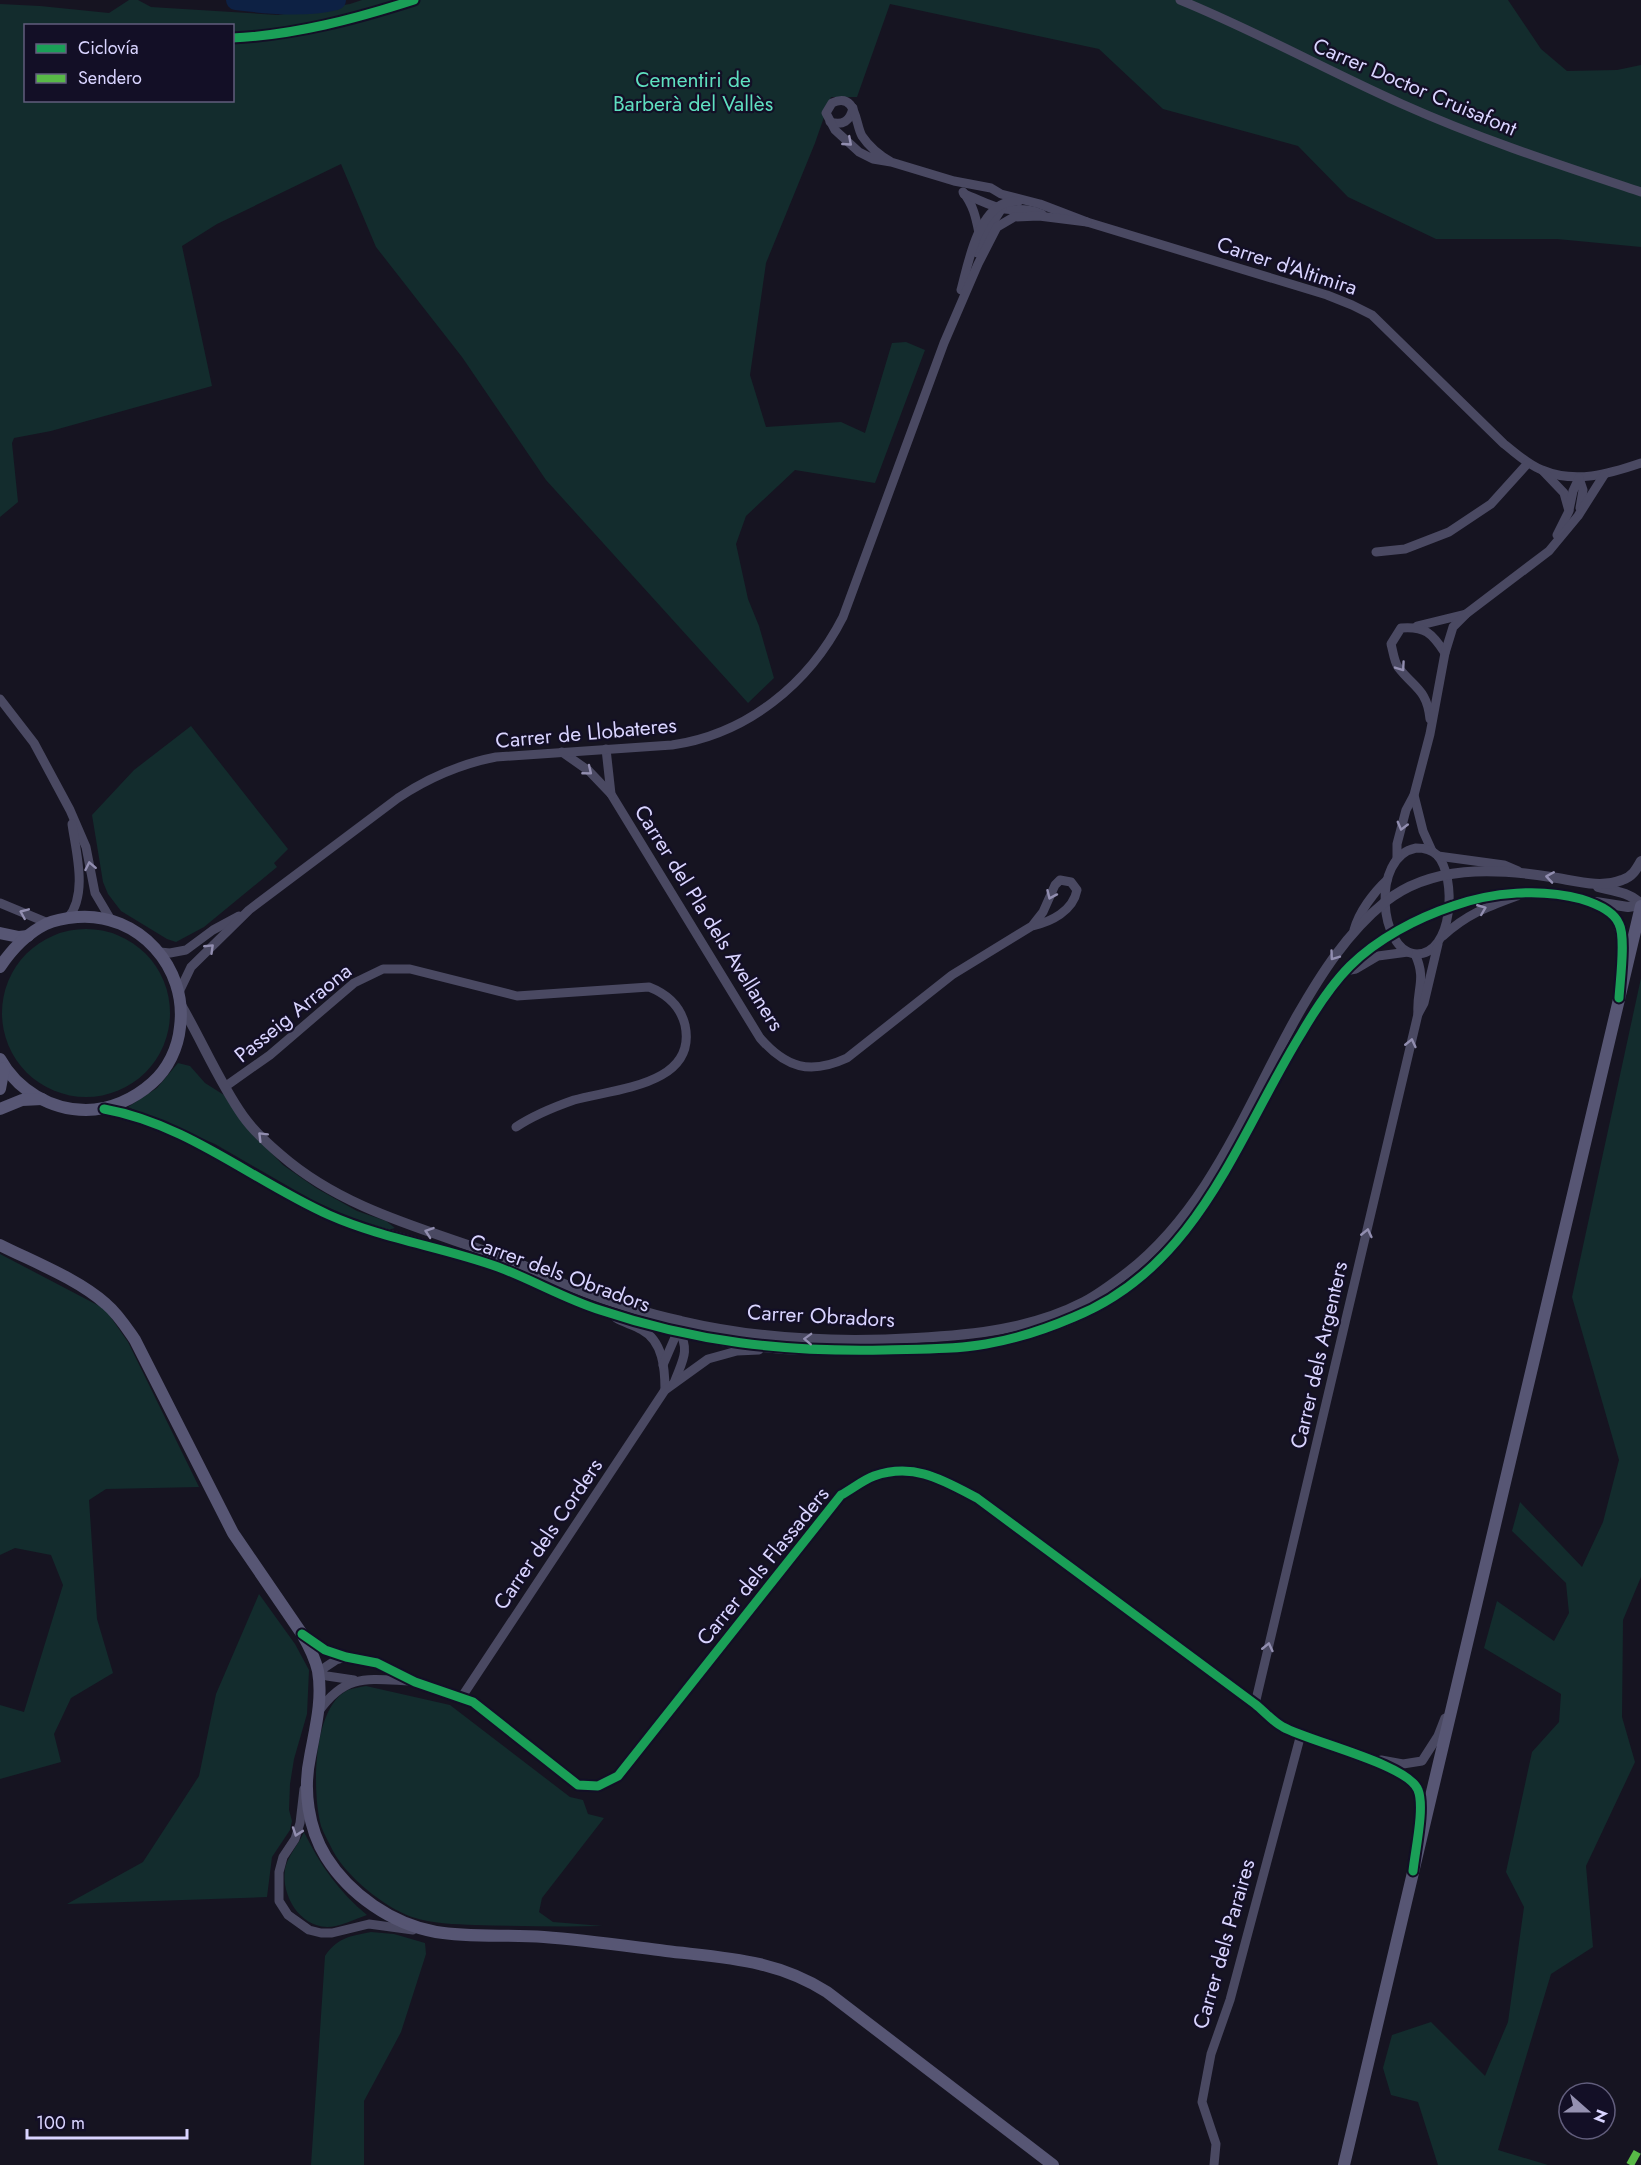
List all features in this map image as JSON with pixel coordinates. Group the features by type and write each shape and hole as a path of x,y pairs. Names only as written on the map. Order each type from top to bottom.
{"main road":[{"path":"1344,2165 1641,905"},
{"path":"0,967 14,947 48,923 85,916 111,920 138,933 160,952 170,968 181,1005 179,1036 174,1052 158,1077 130,1099 104,1109 70,1109 42,1099 13,1079 2,1064"},
{"path":"0,933 19,937 28,936"},
{"path":"0,1089 2,1064"},
{"path":"0,1109 22,1100 42,1099"},
{"path":"0,1245 75,1283 105,1302 124,1324 135,1340 233,1533 312,1651 318,1672 318,1711 307,1775 307,1792 313,1829 321,1848 342,1878 370,1903 414,1926 434,1932 458,1935 544,1937 601,1943 732,1959 788,1971 835,1998 1053,2165"}],"street":[{"name":"Carrer Doctor Cruisafont","path":"1180,0 1453,126 1536,158 1641,192"},
{"path":"842,100 853,108 849,120 838,124 830,122 826,113 832,103 842,100"},
{"name":"Carrer d'Altimira","path":"853,108 860,134 873,151 891,162"},
{"name":"Carrer d'Altimira","path":"830,122 835,130 859,152 873,159 891,162 954,181 975,183 991,188 1002,203"},
{"path":"954,181 976,217 979,233"},
{"name":"Carrer d'Altimira","path":"964,194 1034,210 1051,217"},
{"name":"Carrer d'Altimira","path":"1002,203 1021,200 1040,204 1087,222 1327,295 1372,315 1504,444 1528,463 1543,471 1579,478 1604,475 1638,463"},
{"path":"993,222 1002,203"},
{"name":"Carrer d'Altimira","path":"993,222 1014,217 1051,217 1087,222"},
{"name":"Carrer de Llobateres","path":"958,308 962,286 979,233 993,222"},
{"name":"Carrer de Llobateres","path":"179,992 191,967 249,910 420,784 478,760 496,757 692,742 729,729 761,711 789,691 823,651 843,617 958,308 993,222"},
{"path":"1376,552 1405,549 1449,532 1491,504 1528,463"},
{"path":"1543,471 1564,493 1569,511"},
{"path":"1412,953 1400,947 1392,935 1385,902 1387,880 1390,868 1397,858 1397,844 1406,810 1414,795 1431,728 1445,653 1453,627 1466,614 1548,551 1578,516 1604,475"},
{"path":"1578,516 1583,490 1579,478"},
{"path":"1548,551 1569,511 1573,491 1579,478"},
{"path":"1431,728 1429,708 1423,692 1396,665 1391,644 1401,628 1466,614"},
{"path":"1418,626 1435,638 1445,653"},
{"path":"0,699 34,743 70,810 86,848 95,893 111,920"},
{"name":"Carrer del Pla dels Avellaners","path":"606,749 611,794 760,1038 781,1058 795,1066 832,1065 846,1058 952,975 1032,926 1043,912 1055,885 1060,880 1071,882 1077,890 1075,899 1068,909 1044,924 1032,926"},
{"path":"562,752 589,771 611,794"},
{"name":"Carrer dels Argenters","path":"1255,1704 1418,1014 1424,1003 1448,908 1446,874 1443,864 1423,831 1414,795"},
{"path":"68,918 74,911 79,888 77,854 70,810"},
{"name":"Carrer dels Obradors","path":"1397,858 1410,849 1423,848 1435,853 1504,865 1523,873"},
{"name":"Carrer dels Obradors","path":"1588,884 1622,880 1636,870 1641,861"},
{"name":"Carrer dels Obradors","path":"104,1109 149,1121 199,1143 314,1208 349,1224 502,1263 575,1302 681,1333 739,1344 783,1349 929,1349 983,1345 1036,1332 1081,1315 1122,1290 1159,1261 1194,1222 1221,1181 1315,985 1353,932 1385,902 1414,884 1446,874 1486,872 1523,873 1588,884 1626,893 1634,897 1641,905"},
{"path":"1353,932 1369,903 1387,880"},
{"name":"Carrer dels Obradors","path":"1276,1065 1345,971 1392,935 1418,921 1474,898 1494,895 1526,893 1628,907 1641,905"},
{"name":"Carrer dels Obradors","path":"1345,971 1356,969 1378,956 1428,951 1461,920 1476,911 1526,893"},
{"name":"Carrer dels Obradors","path":"1584,900 1613,915 1621,925 1619,998"},
{"path":"0,903 48,923"},
{"name":"Carrer de Llobateres","path":"160,952 186,950 213,930 249,910"},
{"name":"Carrer dels Argenters","path":"1412,953 1422,973 1417,1002 1418,1014"},
{"name":"Passeig Arraona","path":"226,1086 270,1055 354,983 383,969 410,969 517,996 649,987 661,992 675,1003 683,1016 686,1030 685,1047 670,1069 647,1083 562,1104 516,1127"},
{"name":"Carrer Obradors","path":"181,1005 244,1118 281,1155 321,1186 365,1208 502,1263 681,1321 764,1335 840,1340 888,1340 996,1332 1051,1316 1084,1302 1144,1259 1167,1238 1201,1193 1276,1065"},
{"name":"Carrer dels Obradors","path":"1221,1181 1221,1169 1227,1160 1227,1148"},
{"path":"1201,1193 1206,1195 1215,1182 1221,1181"},
{"path":"1173,1245 1174,1238 1184,1226 1185,1215"},
{"name":"Carrer dels Obradors","path":"1110,1298 1115,1288 1136,1274 1144,1259 1155,1256 1167,1245 1173,1245"},
{"path":"581,1290 594,1300 675,1325 685,1341 684,1359 674,1383"},
{"name":"Carrer dels Obradors","path":"840,1350 848,1346 915,1344 1032,1329 1088,1305 1097,1305"},
{"path":"602,1311 630,1326 644,1330 660,1348 664,1390"},
{"path":"663,1365 676,1335 681,1333 695,1329 752,1340 764,1335"},
{"name":"Carrer dels Corders","path":"461,1698 664,1390 708,1359 737,1351 783,1349"},
{"name":"Carrer dels Flassaders","path":"302,1634 325,1650 377,1663 416,1682 473,1702 578,1785 598,1786 618,1776 841,1496 873,1476 902,1470 936,1476 977,1498 1255,1704 1282,1727 1388,1767 1412,1781 1418,1788 1421,1803 1413,1871"},
{"path":"318,1672 336,1660 346,1657"},
{"name":"Carrer dels Flassaders","path":"318,1672 335,1678 416,1682"},
{"path":"318,1711 326,1700 342,1687 356,1680"},
{"name":"Carrer dels Flassaders","path":"1349,1753 1403,1764 1422,1761 1438,1736 1454,1695"},
{"name":"Carrer dels Paraires","path":"1214,2165 1216,2144 1202,2102 1211,2054 1230,2000 1301,1734"},
{"path":"307,1775 301,1803 300,1823 279,1872 279,1900 288,1915 309,1930 321,1933 332,1933 369,1924 434,1932"}],"green space":[{"name":"Cementiri de Barberà del Vallès","path":"129,0 138,0 151,7 278,15 350,4 362,0 1508,0 1541,49 1567,71 1617,70 1641,65 1641,247 1557,239 1436,239 1348,197 1298,146 1163,109 1099,49 890,4 857,97 831,97 815,143 766,263 750,375 766,427 841,422 865,433 892,343 906,342 925,350 875,483 795,470 746,516 736,544 748,599 759,626 774,678 748,703 546,480 462,357 376,247 341,164 217,224 182,246 212,386 51,431 14,438 12,443 18,502 0,517 0,4 109,13"},
{"path":"191,726 288,849 274,863 277,867 204,927 176,942 167,939 121,911 108,894 103,882 92,815 134,770"},
{"path":"86,929 102,930 118,935 146,953 164,981 169,997 169,1029 164,1045 146,1073 118,1091 102,1096 86,1097 70,1096 54,1091 26,1073 8,1045 3,1029 2,1013 3,997 8,981 26,953 54,935 70,930"},
{"path":"1641,978 1641,1577 1623,1620 1622,1717 1635,1762 1586,1866 1593,1947 1551,1974 1498,2150 1548,2165 1438,2165 1418,2102 1391,2095 1383,2068 1392,2035 1431,2022 1485,2076 1508,2022 1524,1907 1506,1872 1532,1752 1559,1722 1561,1694 1484,1648 1497,1601 1554,1641 1569,1613 1566,1583 1512,1531 1520,1502 1582,1567 1603,1522 1619,1460 1572,1297"},
{"path":"178,1063 190,1066 205,1083 224,1095 244,1125 283,1165 316,1188 357,1211 386,1221 395,1228 388,1230 347,1216 312,1200 215,1144 128,1107 157,1088"},
{"path":"0,1254 105,1309 128,1342 199,1487 106,1489 89,1500 97,1619 113,1673 71,1698 54,1734 61,1762 0,1779 0,1705 24,1712 63,1585 51,1555 15,1548 0,1555"},
{"path":"259,1594 295,1644 309,1670 307,1714 294,1759 290,1784 289,1810 292,1821 290,1830 272,1857 267,1897 67,1904 143,1862 199,1776 216,1694"},
{"path":"366,1686 450,1705 570,1797 583,1800 588,1814 604,1818 542,1898 539,1912 553,1922 603,1926 475,1925 427,1921 412,1917 378,1899 347,1871 333,1851 321,1826 316,1793 318,1752 327,1714 336,1699 348,1690"},
{"path":"304,1832 331,1877 367,1915 327,1927 308,1921 300,1915 289,1899 285,1869"},
{"path":"371,1932 394,1934 425,1943 426,1954 401,2032 364,2101 364,2165 311,2165 325,1956 339,1942"}],"waterway":[{"path":"236,0 299,5 336,0"}],"marked path":[{"path":"1630,2165 1641,2145"}],"cycle path":[{"path":"234,38 324,25 414,0"},
{"path":"104,1109 135,1116 192,1140 329,1215 392,1237 498,1267 587,1306 635,1321 705,1337 775,1347 847,1350 947,1348 973,1346 1008,1339 1074,1317 1117,1295 1153,1266 1183,1233 1210,1196 1301,1034 1329,990 1372,947 1412,923 1453,906 1484,897 1517,893 1550,893 1586,901 1608,911 1619,924 1622,939 1619,998"},
{"path":"302,1634 325,1650 377,1663 415,1682 473,1702 578,1785 598,1786 618,1776 841,1495 874,1476 889,1472 915,1472 940,1479 977,1498 1255,1704 1279,1725 1357,1754 1396,1771 1410,1780 1418,1790 1420,1798 1419,1829 1413,1871"}]}
